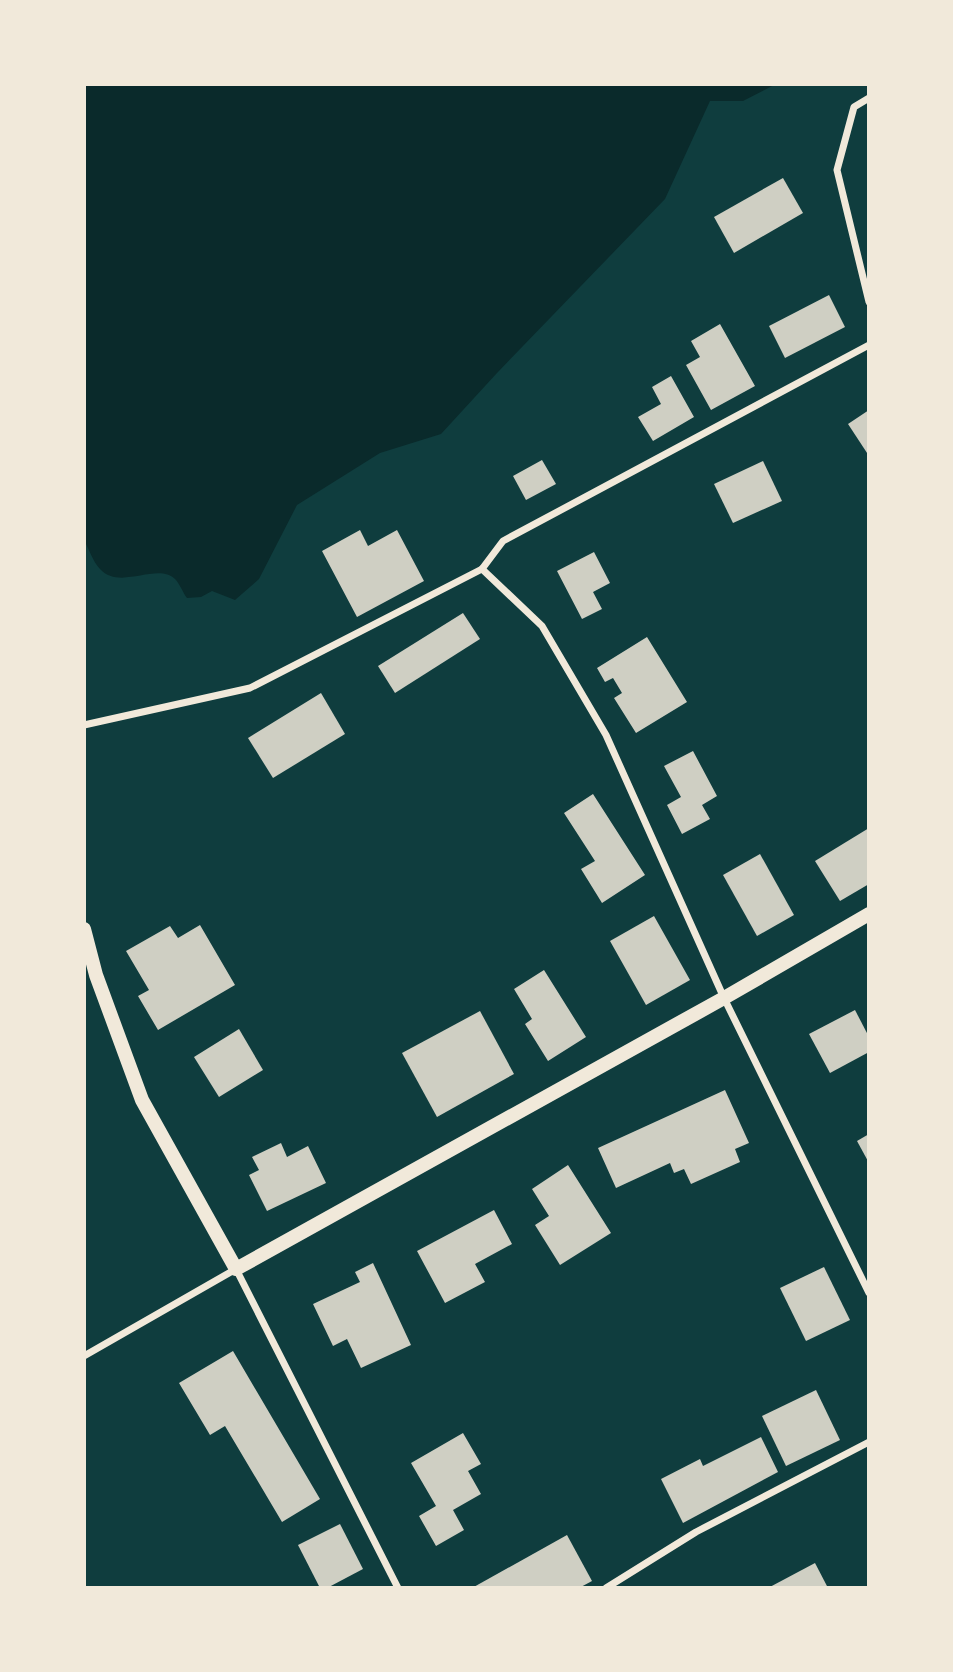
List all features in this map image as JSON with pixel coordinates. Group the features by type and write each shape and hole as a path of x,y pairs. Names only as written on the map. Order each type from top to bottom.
{"main road":[{"path":"84,929 96,975 142,1100 236,1269 724,998 869,914"}],"street":[{"path":"869,98 854,107 837,170 869,302"},
{"path":"84,725 250,688 482,569 503,541 869,345"},
{"path":"482,569 542,626 607,735 724,998 869,1293"},
{"path":"84,1356 236,1269 398,1588"},
{"path":"606,1588 696,1532 869,1442"}],"water":[{"path":"84,84 776,84 743,101 710,101 665,199 441,434 380,453 297,505 259,579 235,600 212,591 201,597 187,598 175,579 158,573 128,577 108,575 93,559 84,540"}],"building":[{"path":"783,178 803,213 734,253 714,217"},
{"path":"829,295 845,327 785,358 769,326"},
{"path":"720,324 755,386 711,410 686,365 700,357 691,341"},
{"path":"671,376 694,417 653,441 638,417 661,404 652,387"},
{"path":"869,410 869,456 848,424"},
{"path":"542,460 556,484 526,500 513,476"},
{"path":"763,461 782,501 733,523 714,484"},
{"path":"360,530 368,546 397,530 424,581 357,617 322,551"},
{"path":"594,552 610,583 593,592 602,609 582,619 557,571"},
{"path":"463,613 480,639 395,693 378,666"},
{"path":"647,637 687,702 636,733 614,698 622,693 613,678 605,682 597,668"},
{"path":"321,693 345,734 273,778 248,738"},
{"path":"693,751 717,796 702,805 710,819 682,834 667,805 681,797 664,766"},
{"path":"593,794 645,875 602,903 581,869 595,861 564,813"},
{"path":"869,828 869,884 840,901 815,861"},
{"path":"760,854 794,915 757,936 723,875"},
{"path":"654,916 690,980 646,1005 610,941"},
{"path":"200,925 235,985 158,1030 138,996 149,990 126,951 170,926 178,938"},
{"path":"544,970 586,1037 548,1061 525,1024 532,1019 514,989"},
{"path":"855,1010 869,1037 869,1052 830,1073 809,1034"},
{"path":"480,1011 514,1074 437,1117 402,1053"},
{"path":"239,1029 263,1070 219,1097 194,1057"},
{"path":"725,1090 749,1143 735,1149 740,1162 691,1184 684,1169 674,1173 670,1163 616,1188 598,1148"},
{"path":"869,1134 869,1163 857,1141"},
{"path":"281,1143 287,1157 308,1146 326,1183 267,1211 249,1175 259,1170 252,1157"},
{"path":"568,1165 611,1233 560,1265 535,1225 549,1216 532,1189"},
{"path":"494,1210 512,1244 475,1264 485,1282 445,1303 417,1251"},
{"path":"373,1263 411,1345 361,1368 347,1339 333,1346 313,1304 360,1282 355,1272"},
{"path":"824,1267 850,1320 806,1341 780,1288"},
{"path":"233,1351 320,1499 282,1522 225,1426 210,1435 179,1383"},
{"path":"816,1390 840,1440 786,1466 762,1416"},
{"path":"463,1433 481,1464 468,1471 481,1494 453,1510 464,1530 436,1546 419,1516 436,1506 411,1463"},
{"path":"761,1437 778,1472 683,1523 661,1479 700,1459 703,1466"},
{"path":"340,1524 363,1569 327,1588 320,1588 298,1545"},
{"path":"567,1535 592,1581 579,1588 472,1588"},
{"path":"815,1563 828,1588 768,1588"}]}
